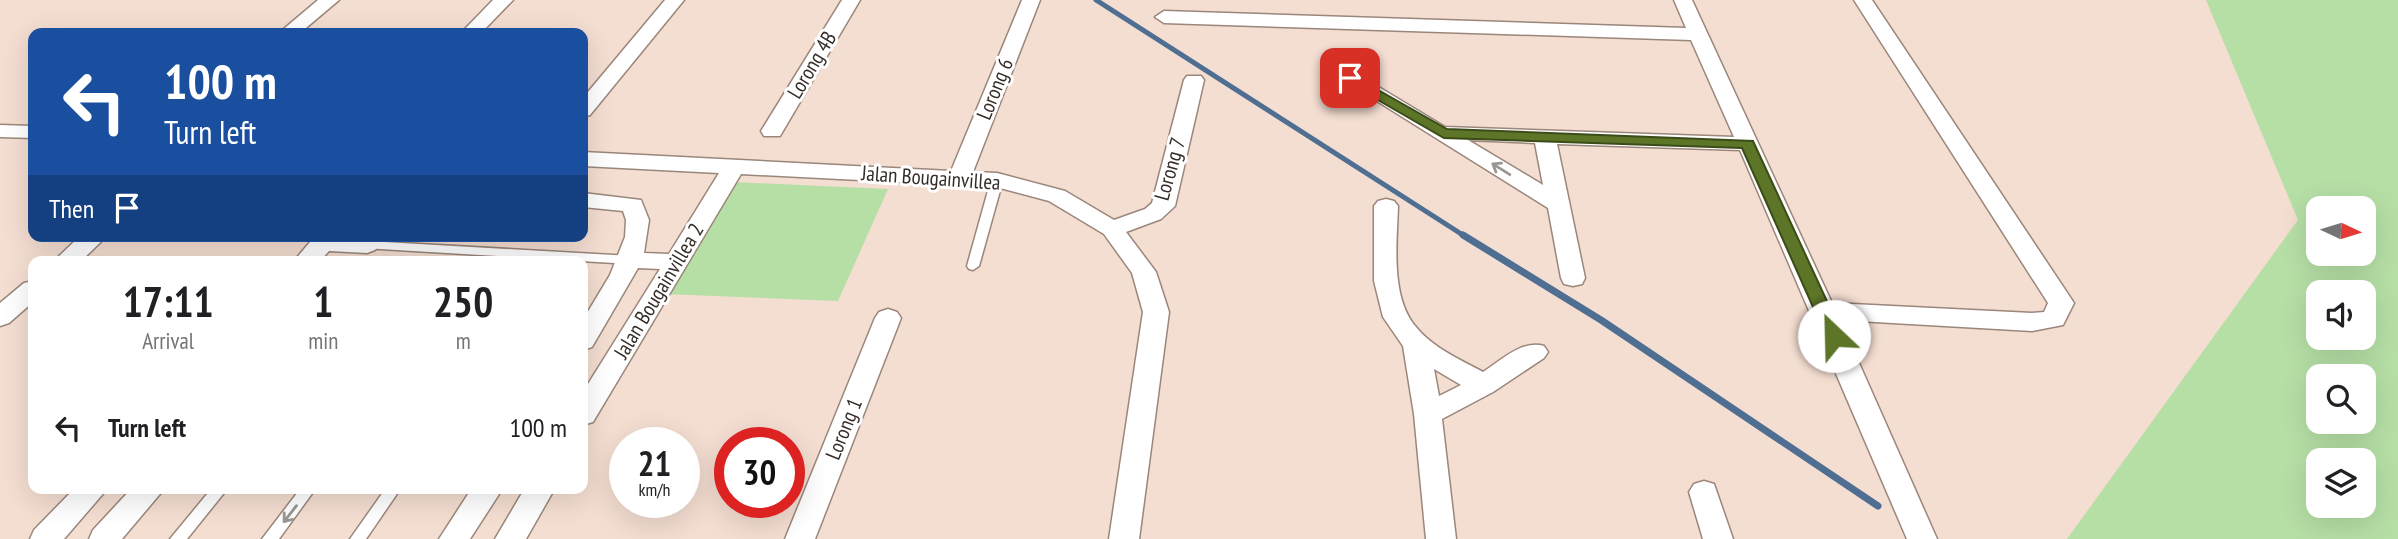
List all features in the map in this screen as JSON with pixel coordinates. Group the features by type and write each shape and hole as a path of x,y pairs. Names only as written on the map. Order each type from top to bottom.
{"street":[{"path":"294,28 330,0"},
{"path":"475,28 504,0"},
{"path":"588,105 675,0"},
{"name":"Lorong 4B","path":"772,131 851,0"},
{"name":"Lorong 6","path":"959,178 1031,0"},
{"path":"1334,0 1335,24"},
{"path":"1683,0 1922,539"},
{"path":"1823,311 2032,322 2054,319 2061,303 1863,0"},
{"path":"1164,18 1697,34"},
{"path":"1350,78 1558,204"},
{"name":"Lorong 7","path":"1112,229 1153,214 1163,206 1195,80"},
{"path":"0,131 28,132"},
{"path":"1444,133 1748,144"},
{"path":"1545,136 1573,278"},
{"name":"Jalan Bougainvillea","path":"588,159 997,180 1057,196 1112,229 1144,272 1156,312 1124,539"},
{"path":"613,201 642,162"},
{"name":"Jalan Bougainvillea 2","path":"588,405 734,167"},
{"path":"588,200 633,205 639,215 631,260 588,333"},
{"path":"1386,206 1386,268 1390,302 1399,324 1416,344 1483,385"},
{"path":"72,256 88,242"},
{"path":"319,247 366,247"},
{"path":"631,260 677,262"},
{"path":"0,317 28,293"},
{"name":"Lorong 1","path":"800,539 888,318"},
{"path":"1416,344 1428,414 1441,539"},
{"path":"1428,414 1483,385 1535,352"},
{"path":"1704,492 1718,539"},
{"path":"46,539 87,494"},
{"path":"104,539 145,494"},
{"path":"454,539 484,494"},
{"path":"510,539 536,494"}],"lane":[{"path":"973,266 997,180"},
{"path":"366,247 426,249 482,256"},
{"path":"420,256 426,249"},
{"path":"588,259 631,260"},
{"path":"178,539 216,494"},
{"path":"270,539 304,494"},
{"path":"358,539 390,494"}],"green space":[{"path":"2206,0 2398,0 2398,539 2067,539 2298,220"},
{"path":"732,182 888,189 838,301 665,294"}],"waterway":[{"path":"1096,0 1466,237"},
{"path":"1463,235 1601,320 1878,506"}],"route":[{"path":"1350,78 1444,133 1748,144 1834,336"}]}
